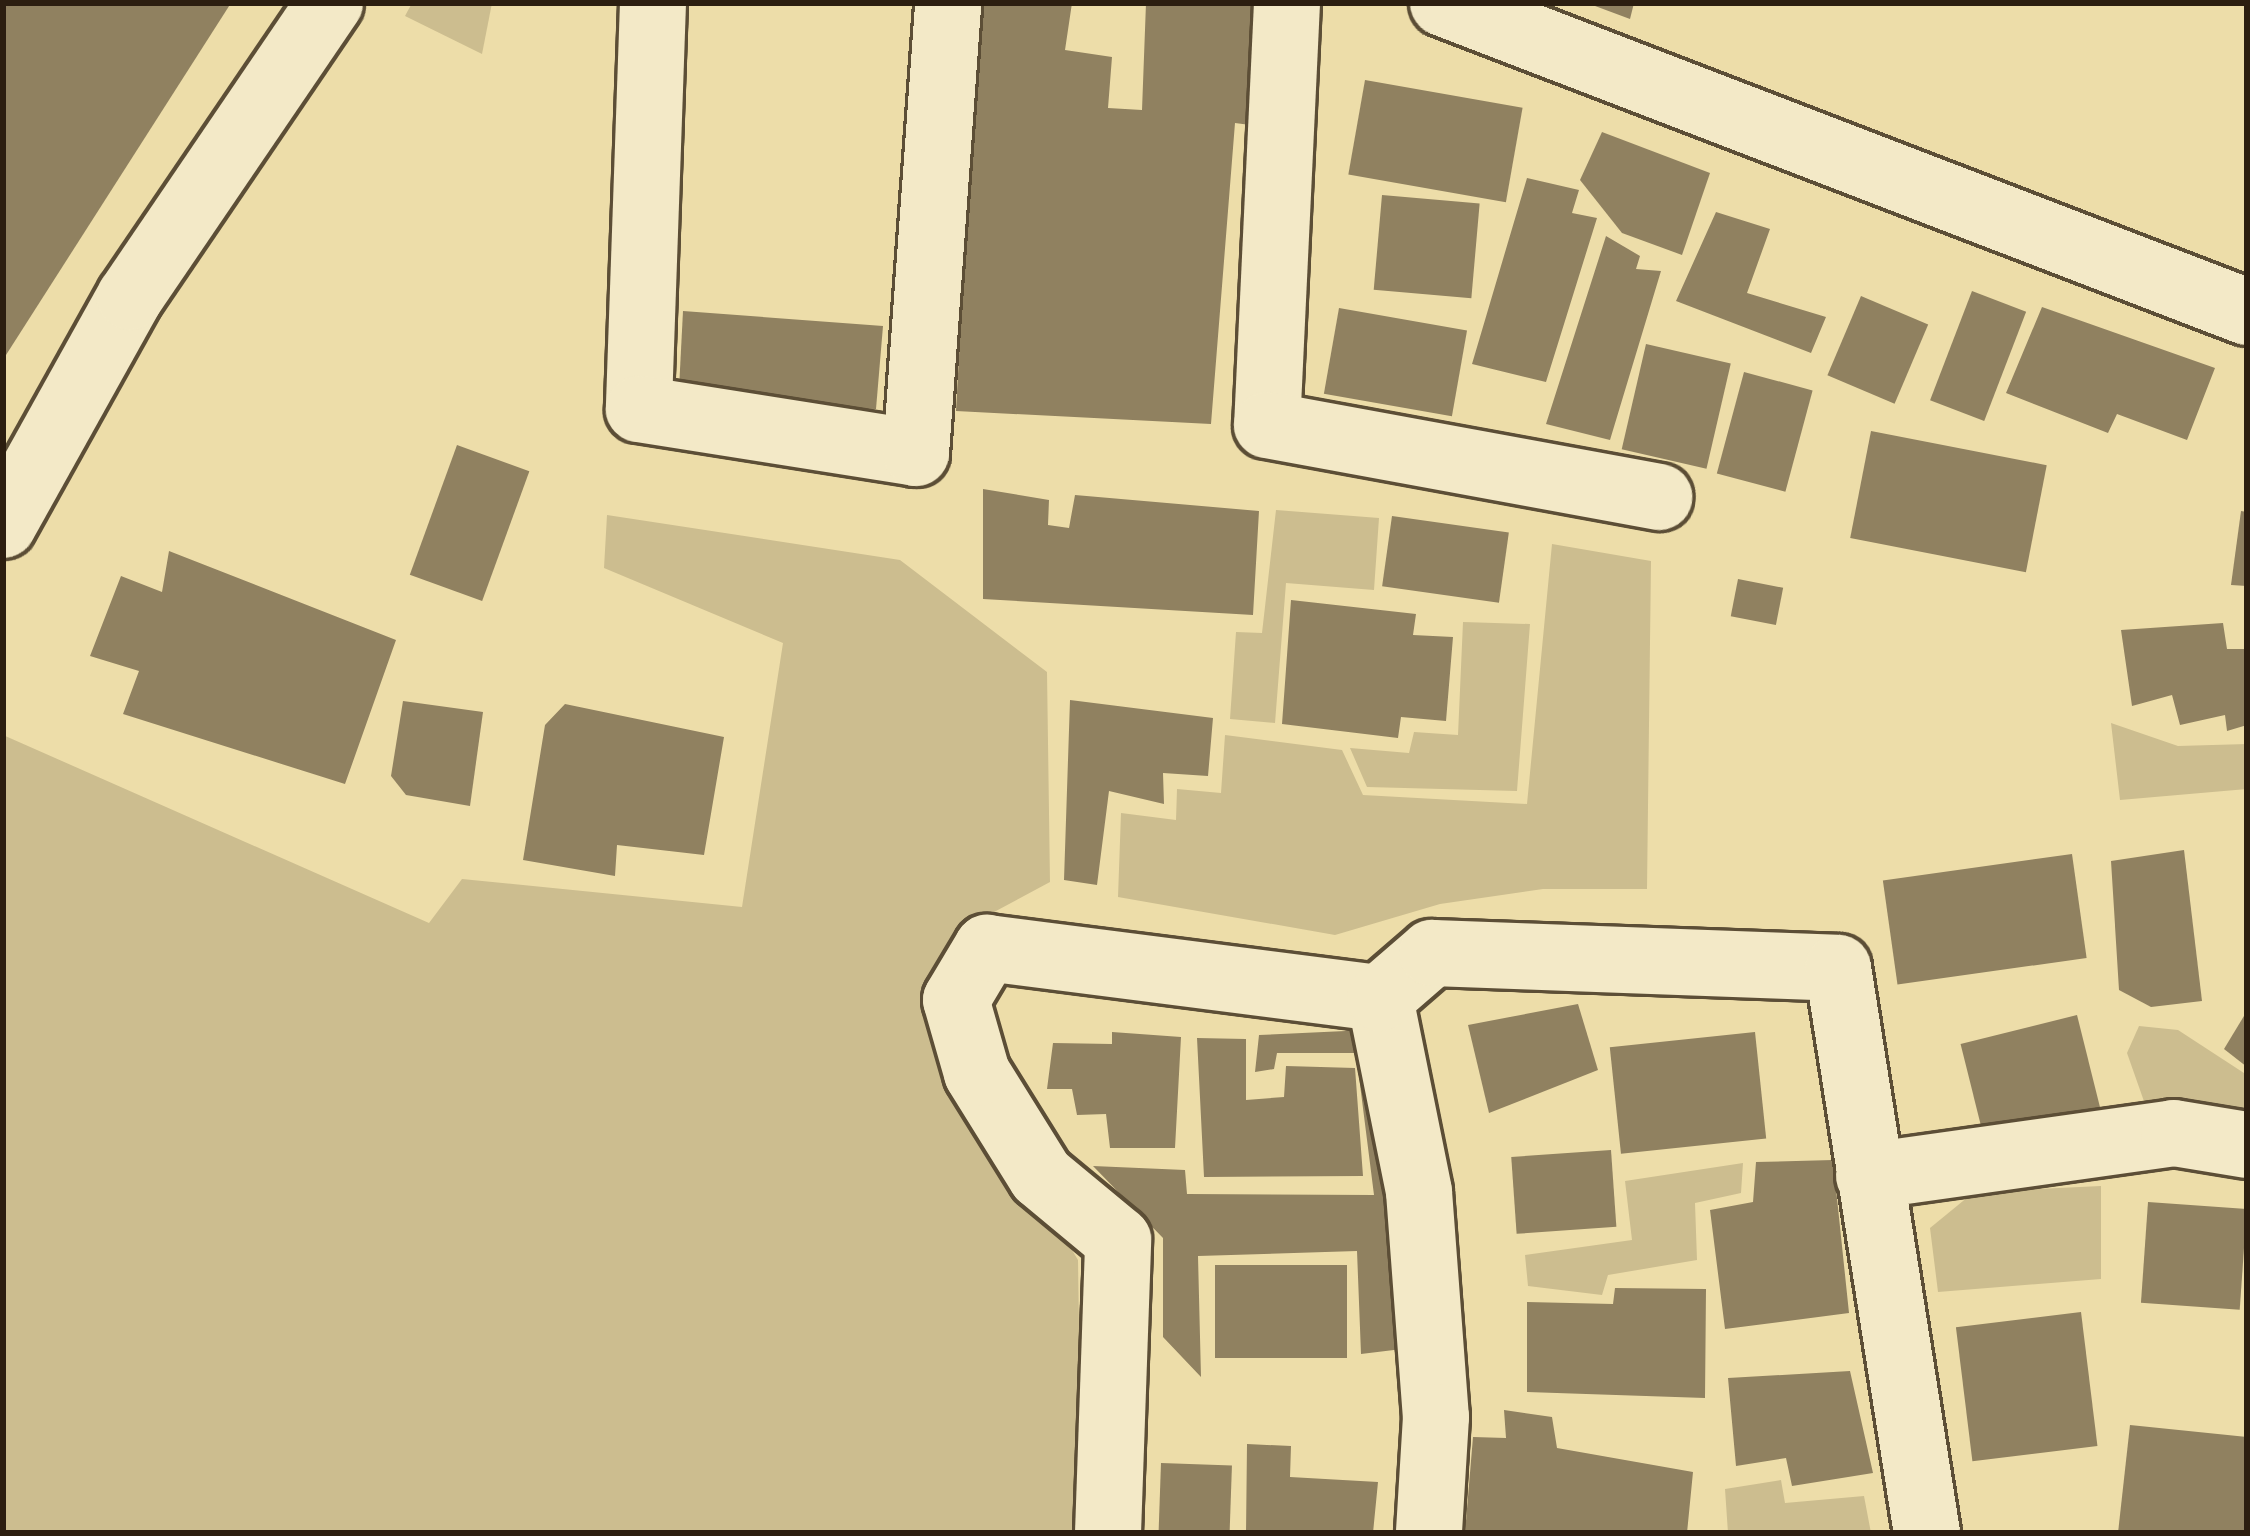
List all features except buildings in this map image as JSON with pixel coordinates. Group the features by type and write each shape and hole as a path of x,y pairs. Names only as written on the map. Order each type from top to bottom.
{"street":[{"path":"3,525 130,298 330,3"},
{"path":"653,3 639,409 916,453 948,3"},
{"path":"1287,3 1267,425 1659,497"},
{"path":"1443,3 1550,22 2247,312"},
{"path":"1108,1533 1118,1240 1041,1176 977,1073 956,1000 987,948 1380,998 1432,952 1838,968 1927,1533"},
{"path":"1380,998 1419,1192 1436,1417 1429,1533"},
{"path":"1869,1175 2174,1133 2247,1145"}],"shaded area":[{"path":"412,3 492,3 482,54 405,16"},
{"path":"1276,510 1379,518 1374,590 1286,583 1275,723 1230,719 1236,632 1262,633"},
{"path":"607,515 900,560 1047,672 1050,882 966,927 929,1012 1078,1260 1082,1533 3,1533 3,735 429,923 462,879 742,907 783,643 604,568"},
{"path":"1552,544 1651,561 1647,889 1543,889 1440,904 1335,935 1118,897 1121,813 1176,820 1177,789 1221,793 1225,735 1342,750 1363,795 1527,804"},
{"path":"1463,622 1530,624 1517,791 1367,787 1350,748 1409,753 1414,732 1458,735"},
{"path":"2111,723 2178,746 2247,744 2247,789 2120,800"},
{"path":"2139,1026 2178,1030 2247,1075 2247,1125 2146,1107 2127,1053"},
{"path":"1743,1163 1741,1193 1695,1203 1697,1260 1608,1275 1602,1295 1528,1286 1525,1255 1632,1240 1625,1181"},
{"path":"2101,1186 2101,1279 1938,1292 1930,1228 1974,1192"},
{"path":"1781,1480 1785,1503 1864,1496 1871,1533 1728,1533 1725,1489"}]}
